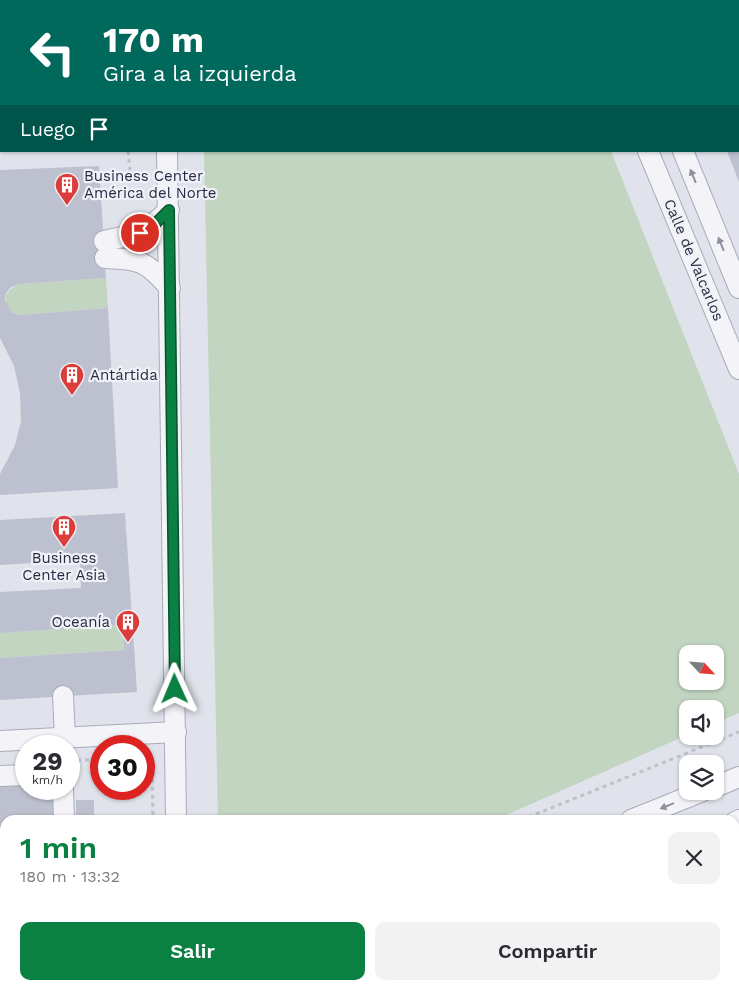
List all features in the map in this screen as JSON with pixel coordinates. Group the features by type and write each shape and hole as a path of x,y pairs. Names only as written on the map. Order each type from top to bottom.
{"street":[{"path":"167,152 176,815"},
{"name":"Calle de Valcarlos","path":"648,152 737,356"},
{"name":"Calle de Valcarlos","path":"683,152 739,288"},
{"path":"169,210 152,227 104,249 152,267 170,288"},
{"path":"63,696 65,735"},
{"path":"80,737 176,732"},
{"path":"0,741 15,740"},
{"path":"0,776 15,775"},
{"path":"724,783 739,777"},
{"path":"63,800 64,815"},
{"path":"643,815 681,800"}],"path":[{"path":"128,152 130,170"},
{"path":"533,815 739,732"},
{"path":"153,800 153,815"}],"green space":[{"path":"204,152 611,152 739,474 739,713 724,719 724,700 679,700 679,739 506,815 218,815"},
{"path":"106,278 108,308 19,315 12,313 6,300 10,289 19,284"},
{"path":"122,625 124,650 0,658 0,633"}],"building":[{"path":"727,152 739,152 739,182"},
{"path":"99,166 106,278 19,284 11,287 6,293 5,300 12,313 19,315 108,308 118,488 0,495 0,474 15,445 21,421 20,393 14,366 0,338 0,170"},
{"name":"Oceanía","path":"125,513 137,692 0,700 0,658 124,650 122,625 0,633 0,592 81,588 80,560 0,565 0,520"},
{"path":"15,785 15,800 55,800 56,815 0,815 0,786"},
{"path":"76,800 94,800 94,815 76,815"}],"place":[{"name":"Business Center América del Norte","path":"67,206"},
{"name":"Antártida","path":"72,396"},
{"name":"Business Center Asia","path":"64,548"},
{"name":"Oceanía","path":"128,643"}],"route":[{"path":"140,233 152,227 169,210 175,689"}]}
